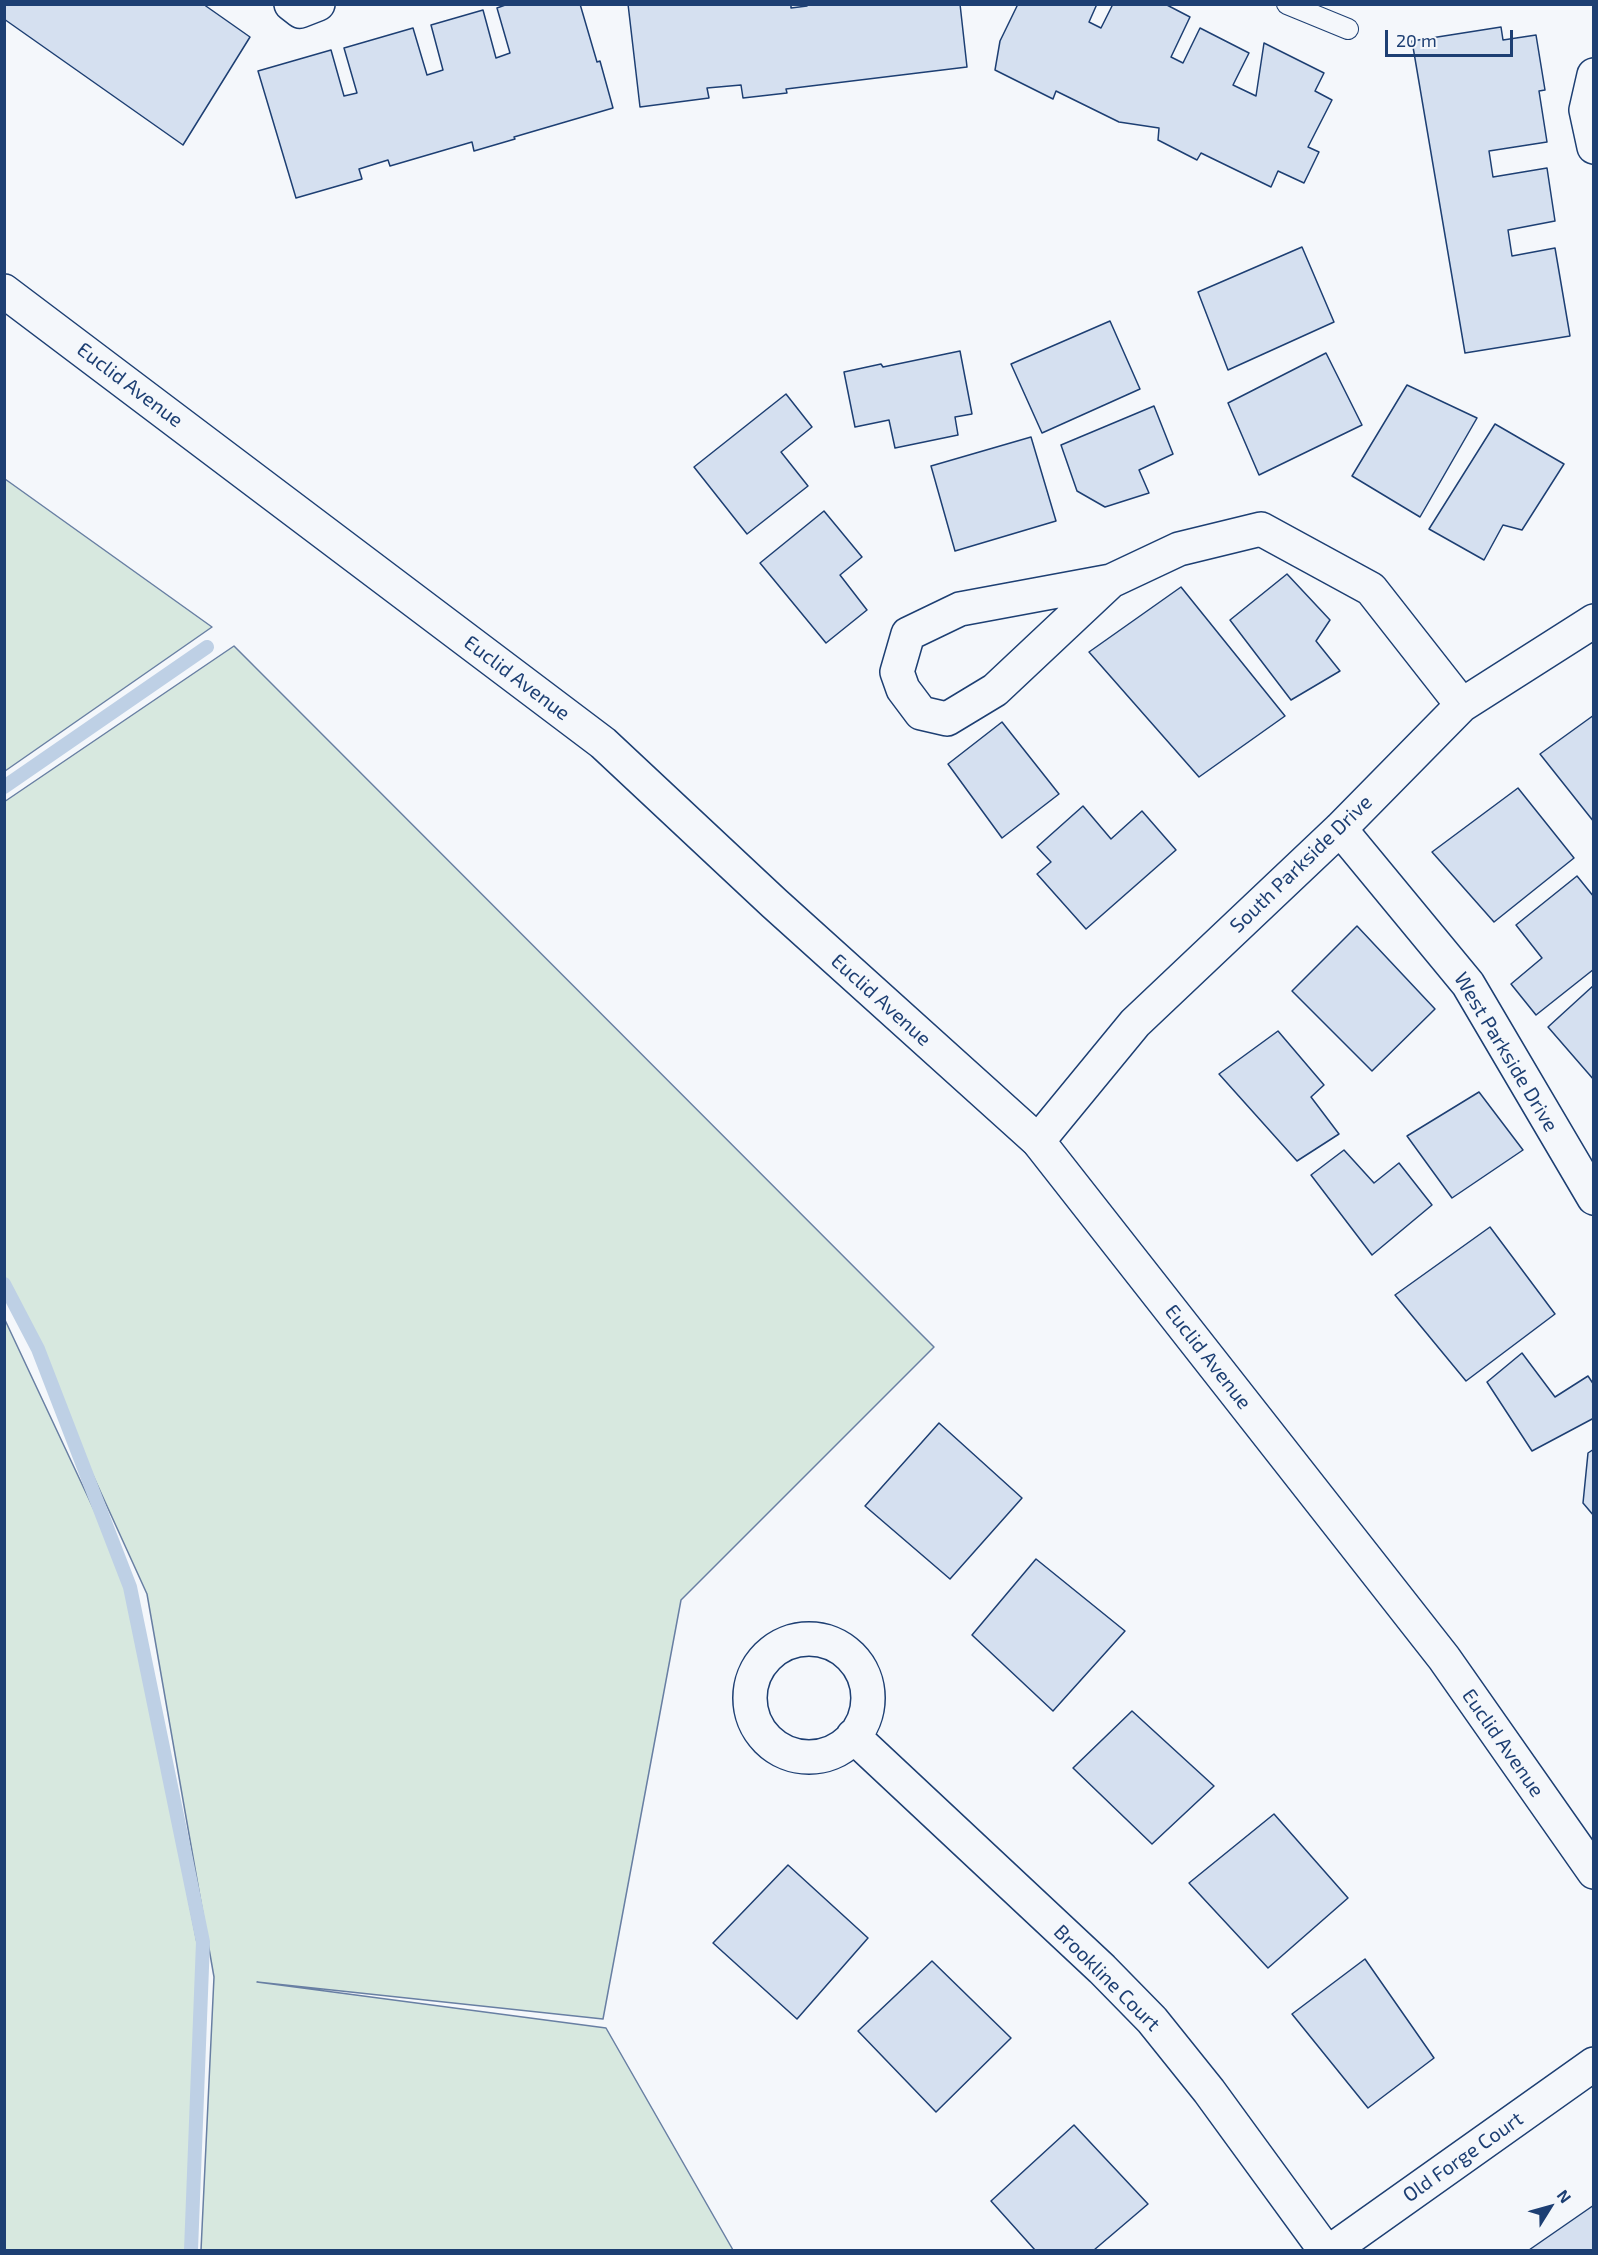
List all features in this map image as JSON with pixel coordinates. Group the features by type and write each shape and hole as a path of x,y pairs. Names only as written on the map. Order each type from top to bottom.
{"street":[{"path":"291,4 300,11 318,4"},
{"path":"1593,75 1586,110 1593,147"},
{"name":"Euclid Avenue","path":"4,291 603,743 774,903 1038,1141 1444,1658 1593,1872"},
{"path":"1111,581 994,690 948,719 921,713 903,689 897,672 908,634 960,609 1111,581 1179,549 1261,530 1371,589 1462,705"},
{"name":"South Parkside Drive","path":"1038,1141 1135,1023 1340,829 1462,705 1593,621"},
{"name":"West Parkside Drive","path":"1340,829 1468,984 1593,1198"},
{"name":"Brookline Court","path":"853,1736 1102,1969 1152,2020 1209,2091 1325,2250"},
{"name":"Old Forge Court","path":"1332,2250 1593,2064"}],"lane":[{"path":"1287,4 1348,29"}],"shaded area":[{"path":"5,479 212,627 5,771"},
{"path":"234,646 934,1347 681,1600 603,2019 257,1982 606,2028 733,2250 201,2250 214,1977 147,1594 5,1282 4,802"},
{"path":"5,1320 126,1578 202,1968 191,2250 5,2250"}],"building":[{"path":"4,4 203,4 250,37 183,145 4,19"},
{"path":"508,4 580,4 597,62 600,61 613,108 474,151 472,142 390,166 388,160 359,169 362,179 296,198 258,71 331,50 344,96 357,93 344,48 413,28 427,75 443,70 431,25 483,10 496,58 510,53 497,8"},
{"path":"628,4 791,4 791,8 807,6 807,4 960,4 967,67 786,89 787,93 743,98 741,85 707,88 709,98 640,107"},
{"path":"1018,4 1097,4 1089,22 1101,28 1113,4 1165,4 1190,17 1171,57 1183,63 1200,28 1249,53 1233,85 1256,96 1264,43 1324,73 1315,91 1332,100 1308,147 1319,152 1304,183 1278,171 1271,187 1201,153 1197,160 1158,140 1159,128 1119,122 1056,91 1053,99 995,70 1000,41"},
{"path":"1501,27 1503,40 1536,35 1545,90 1539,91 1547,142 1489,151 1493,177 1547,168 1555,221 1508,230 1512,256 1555,248 1570,336 1465,353 1412,41"},
{"path":"1302,247 1334,322 1228,370 1198,292"},
{"path":"1110,321 1140,389 1042,433 1011,364"},
{"path":"960,351 972,414 955,417 958,435 895,448 889,420 855,427 844,372 881,364 883,367"},
{"path":"1326,353 1362,425 1259,475 1228,403"},
{"path":"1407,385 1477,418 1420,517 1352,476"},
{"path":"786,394 812,427 781,452 808,486 747,534 694,467"},
{"path":"1154,406 1173,454 1139,470 1149,493 1105,507 1077,491 1061,445"},
{"path":"1495,424 1564,464 1522,530 1503,525 1484,560 1429,529"},
{"path":"1031,437 1056,521 955,551 931,466"},
{"path":"824,511 862,557 840,575 867,610 826,643 760,563"},
{"path":"1287,574 1330,620 1316,641 1340,671 1291,700 1230,620"},
{"path":"1181,587 1285,716 1199,777 1089,652"},
{"path":"1594,715 1594,822 1540,754"},
{"path":"1002,722 1059,794 1002,838 948,764"},
{"path":"1518,788 1574,858 1494,922 1432,852"},
{"path":"1083,806 1111,839 1142,811 1176,850 1086,929 1037,874 1051,862 1037,847"},
{"path":"1577,876 1594,897 1594,969 1536,1015 1511,984 1542,958 1516,925"},
{"path":"1357,926 1435,1009 1372,1071 1292,991"},
{"path":"1594,985 1594,1080 1548,1027"},
{"path":"1278,1031 1324,1085 1311,1097 1339,1134 1297,1161 1219,1074"},
{"path":"1479,1092 1523,1150 1452,1198 1407,1136"},
{"path":"1344,1150 1374,1183 1399,1163 1432,1205 1372,1255 1311,1175"},
{"path":"1490,1227 1555,1314 1466,1381 1395,1295"},
{"path":"1522,1353 1555,1397 1588,1376 1594,1385 1594,1418 1532,1451 1487,1382"},
{"path":"939,1423 1022,1498 950,1579 865,1506"},
{"path":"1594,1449 1594,1516 1583,1503 1588,1453"},
{"path":"1036,1559 1125,1631 1053,1711 972,1635"},
{"path":"1132,1711 1214,1786 1152,1844 1073,1768"},
{"path":"1274,1814 1348,1898 1268,1968 1189,1883"},
{"path":"788,1865 868,1938 797,2019 713,1943"},
{"path":"1365,1959 1434,2058 1368,2108 1292,2014"},
{"path":"932,1961 1011,2038 936,2112 858,2031"},
{"path":"1074,2125 1148,2204 1094,2250 1035,2250 991,2201"},
{"path":"1594,2205 1594,2250 1529,2250"}],"waterway":[{"path":"4,787 207,647"},
{"path":"4,1284 38,1349 130,1587 203,1942 191,2250"}]}
